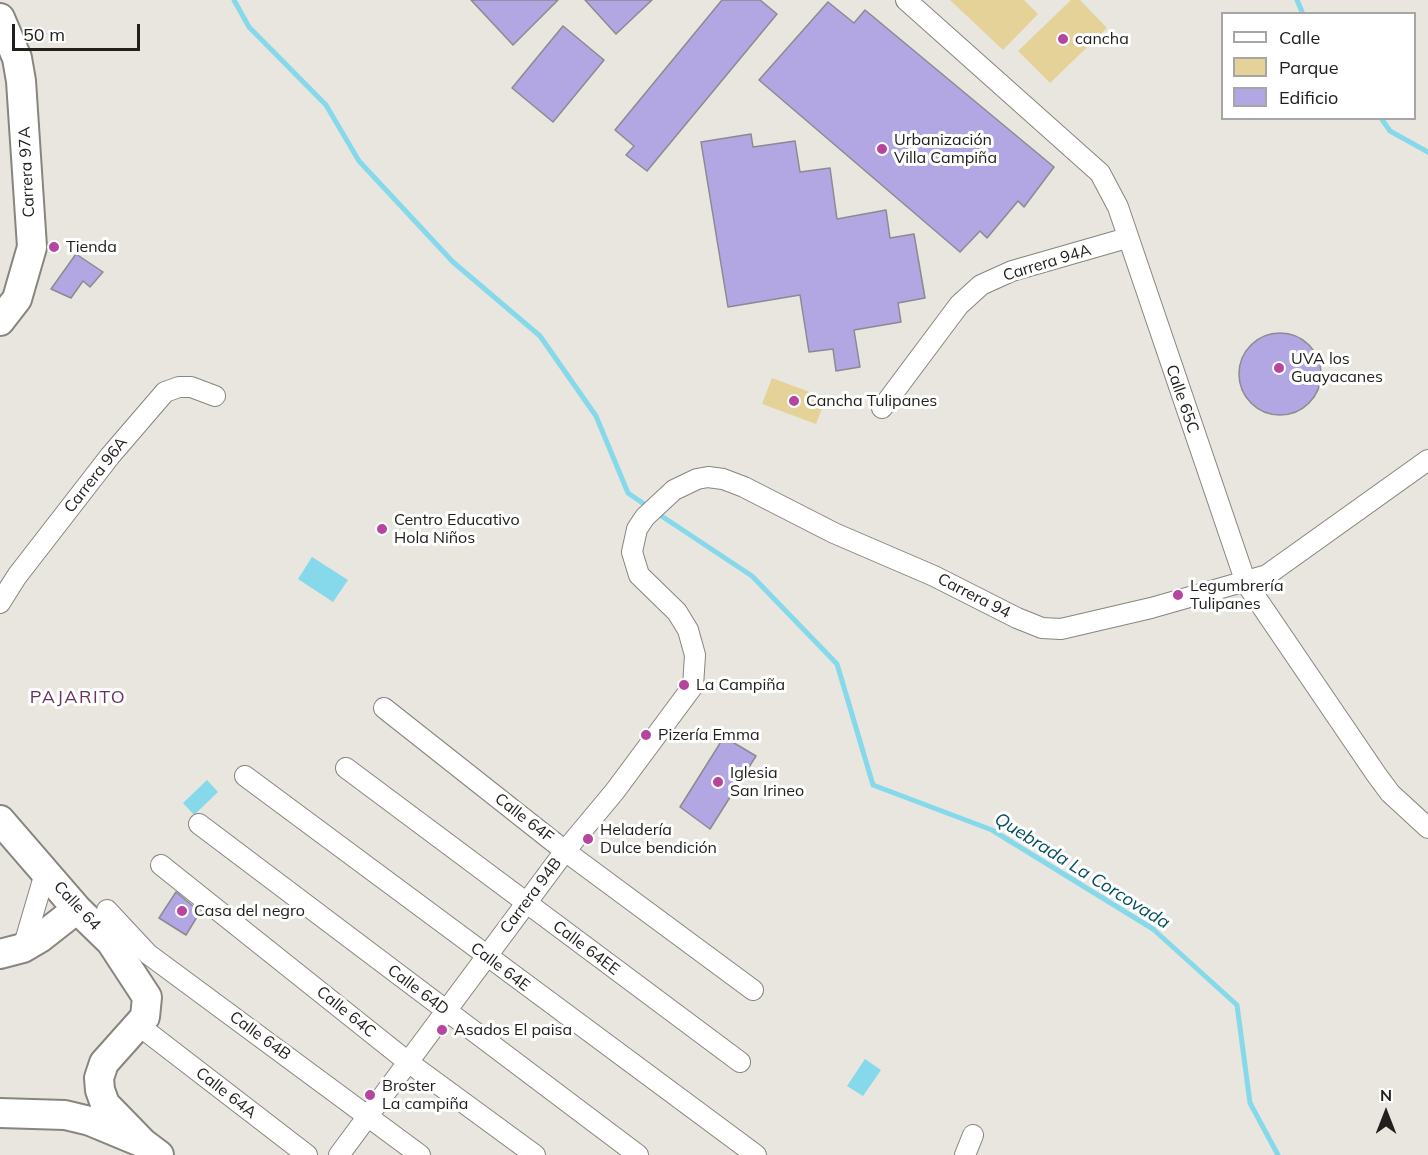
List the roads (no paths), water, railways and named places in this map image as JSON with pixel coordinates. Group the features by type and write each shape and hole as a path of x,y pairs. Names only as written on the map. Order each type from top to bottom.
{"street":[{"name":"Calle 65C","path":"906,0 1100,173 1118,207 1246,583 1390,793 1428,828"},
{"name":"Carrera 97A","path":"0,18 17,58 22,90 32,247 17,299 0,321"},
{"name":"Carrera 94A","path":"882,408 959,305 981,285 1012,271 1127,238"},
{"name":"Carrera 96A","path":"0,603 22,570 110,456 165,392 178,387 191,387 214,396"},
{"name":"Carrera 94","path":"688,630 677,612 639,575 632,552 637,529 663,498 697,479 708,477 723,479 1042,628 1061,629 1246,583 1267,575 1428,460"},
{"name":"Carrera 94B","path":"339,1155 565,850 628,773 693,686 695,655 688,630"},
{"name":"Calle 64F","path":"384,708 565,850 753,990"},
{"name":"Calle 64EE","path":"346,768 740,1062"},
{"name":"Calle 64E","path":"244,776 756,1155"},
{"name":"Calle 64","path":"0,820 77,909 111,942 147,997 145,1017 104,1063 99,1078 105,1104 151,1149"},
{"name":"Calle 64D","path":"199,824 638,1155"},
{"name":"Calle 64C","path":"161,865 408,1062 535,1155"},
{"path":"11,951 45,873"},
{"path":"11,951 40,938 77,909"},
{"name":"Calle 64B","path":"107,910 148,954 420,1155"},
{"name":"Calle 64A","path":"146,1031 307,1155"},
{"path":"0,1113 65,1115 90,1121 151,1149"},
{"path":"965,1155 973,1135"}],"water":[{"path":"312,557 348,580 333,602 298,579"},
{"path":"207,780 218,792 194,815 183,803"},
{"path":"865,1059 881,1070 863,1096 847,1086"}],"waterway":[{"name":"Quebrada La Corcovada","path":"234,0 249,27 326,105 359,161 453,262 540,336 596,416 628,493 650,508"},
{"path":"1297,0 1302,12"},
{"path":"1382,120 1390,131 1428,152"},
{"name":"Quebrada La Corcovada","path":"657,513 752,576 837,664 873,785 992,830 1153,929 1237,1005 1250,1103 1278,1155"}],"place":[{"name":"cancha","path":"1063,39"},
{"name":"Urbanización Villa Campiña","path":"882,149"},
{"name":"Tienda","path":"54,247"},
{"name":"UVA los Guayacanes","path":"1279,368"},
{"name":"Cancha Tulipanes","path":"794,401"},
{"name":"Centro Educativo Hola Niños","path":"382,529"},
{"name":"Legumbrería Tulipanes","path":"1178,595"},
{"name":"La Campiña","path":"684,685"},
{"name":"Pizería Emma","path":"646,735"},
{"name":"Iglesia San Irineo","path":"718,782"},
{"name":"Heladería Dulce bendición","path":"588,839"},
{"name":"Casa del negro","path":"182,911"},
{"name":"Asados El paisa","path":"442,1030"},
{"name":"Broster La campiña","path":"370,1095"}],"district":[{"name":"PAJARITO","path":"78,698"}]}
